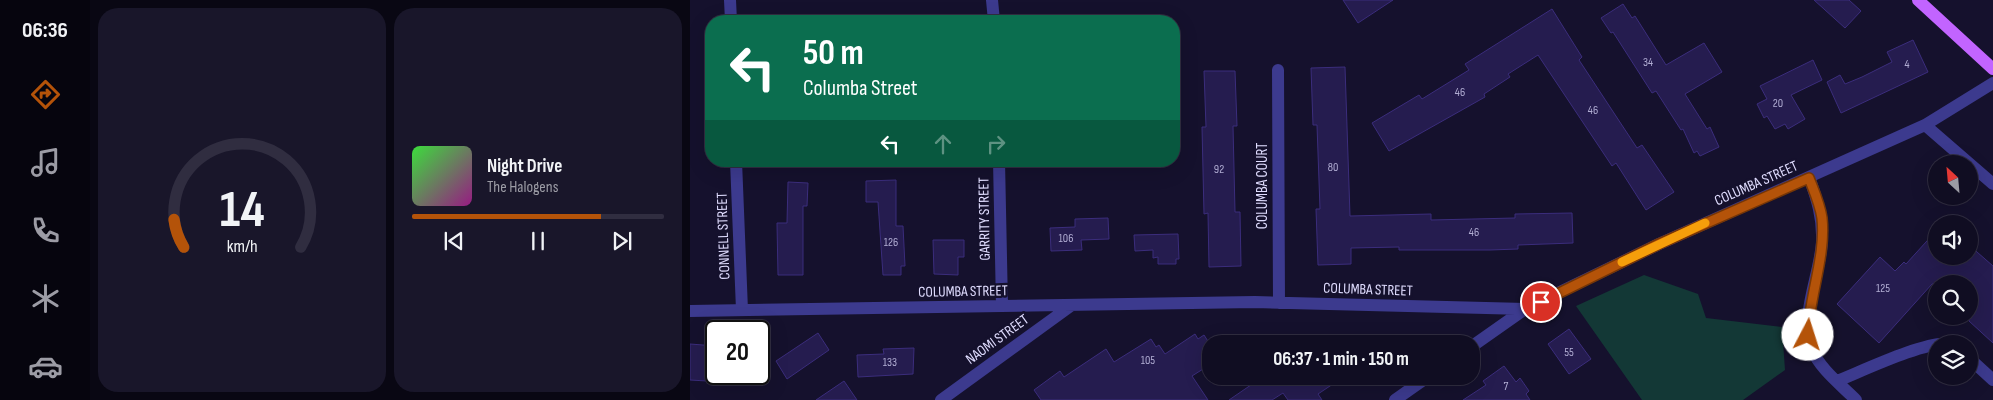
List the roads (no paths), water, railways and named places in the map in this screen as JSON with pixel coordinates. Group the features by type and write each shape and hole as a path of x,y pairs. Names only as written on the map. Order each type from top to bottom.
{"main road":[{"path":"1918,0 1993,70"}],"street":[{"path":"730,0 731,15"},
{"path":"992,0 993,15"},
{"name":"COLUMBA COURT","path":"1278,70 1279,303"},
{"name":"COLUMBA STREET","path":"690,311 1279,303 1525,309 1659,244 1925,125 1993,83"},
{"path":"1925,125 1993,184"},
{"name":"CONNELL STREET","path":"736,167 742,310"},
{"name":"GARRITY STREET","path":"999,167 1002,306"},
{"path":"1809,178 1819,205 1822,242 1808,321 1808,335 1811,347 1820,364 1856,400"},
{"name":"NAOMI STREET","path":"940,400 1072,305"},
{"path":"1480,341 1525,309"},
{"path":"1837,381 1928,346"},
{"path":"1978,366 1993,380"},
{"path":"1395,400 1416,385"}]}
